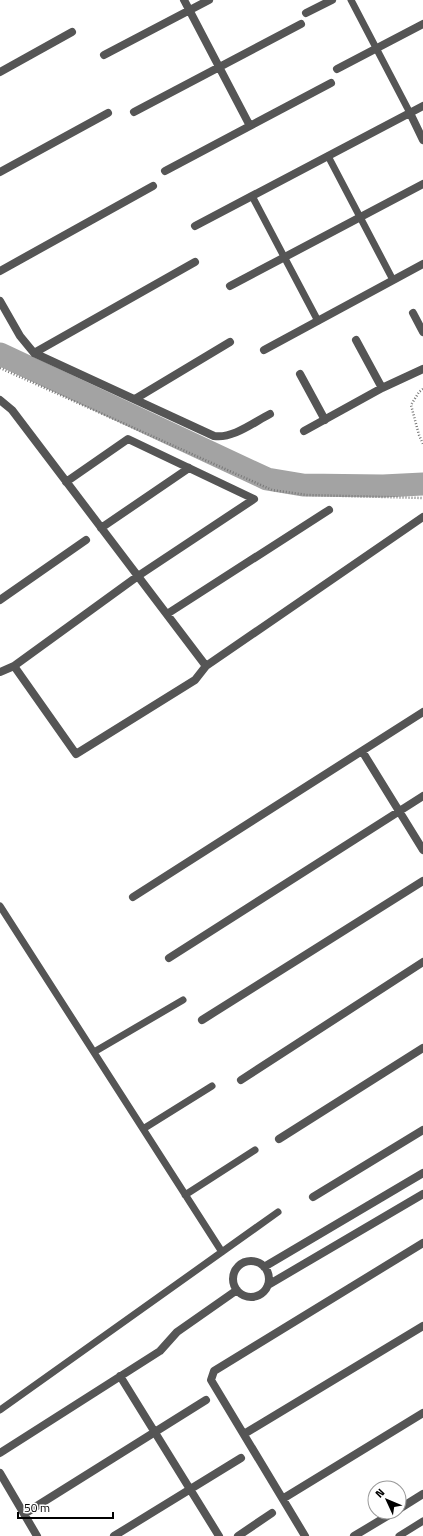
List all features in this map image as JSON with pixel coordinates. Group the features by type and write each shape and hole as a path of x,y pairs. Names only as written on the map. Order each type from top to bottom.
{"street":[{"path":"184,0 250,126"},
{"path":"104,55 208,0"},
{"path":"306,13 332,0"},
{"path":"134,112 301,24"},
{"path":"337,69 423,24"},
{"path":"0,72 72,32"},
{"path":"165,171 331,83"},
{"path":"195,226 423,106"},
{"path":"0,172 108,113"},
{"path":"410,113 423,140"},
{"path":"230,286 423,184"},
{"path":"0,271 152,186"},
{"path":"34,353 195,262"},
{"path":"264,350 423,264"},
{"path":"0,301 20,336 34,353 214,436 220,437 229,435 270,414"},
{"path":"413,313 423,332"},
{"path":"356,340 382,388"},
{"path":"135,399 230,342"},
{"path":"304,431 382,388 423,370"},
{"path":"300,374 325,420"},
{"path":"0,400 12,410 206,666"},
{"path":"0,672 14,666 138,576 254,499 128,439 66,482"},
{"path":"101,528 189,468"},
{"path":"167,614 329,510"},
{"path":"14,666 76,754 195,680 206,666 422,518"},
{"path":"0,600 86,540"},
{"path":"133,897 423,712"},
{"path":"362,751 423,850"},
{"path":"169,958 423,796"},
{"path":"202,1020 423,882"},
{"path":"241,1080 423,962"},
{"path":"279,1138 423,1048"},
{"path":"313,1197 423,1130"},
{"path":"264,1267 423,1173"},
{"path":"268,1285 268,1275 264,1267 251,1262 238,1268 234,1277 237,1290 245,1296 254,1297 263,1293 268,1285 423,1194"},
{"path":"305,1536 284,1498 211,1380 214,1371 423,1243"},
{"path":"0,1453 160,1351 177,1332 237,1290"},
{"path":"244,1434 423,1326"},
{"path":"120,1376 219,1536"},
{"path":"24,1514 206,1400"},
{"path":"284,1498 423,1413"},
{"path":"114,1536 241,1458"},
{"path":"0,1473 37,1536"},
{"path":"407,1504 423,1494"},
{"path":"238,1536 272,1513"},
{"path":"354,1536 381,1520"}],"lane":[{"path":"351,0 410,113"},
{"path":"328,156 393,280"},
{"path":"252,196 318,321"},
{"path":"0,906 222,1252"},
{"path":"94,1052 183,1000"},
{"path":"143,1129 212,1086"},
{"path":"185,1195 256,1150"},
{"path":"0,1410 278,1212"},
{"path":"400,1536 423,1522"}],"path":[{"path":"0,368 272,490 307,495 423,498"},
{"path":"423,390 418,392 411,405 423,444"}],"waterway":[{"path":"0,354 267,479 303,485 383,486 423,484"}]}
